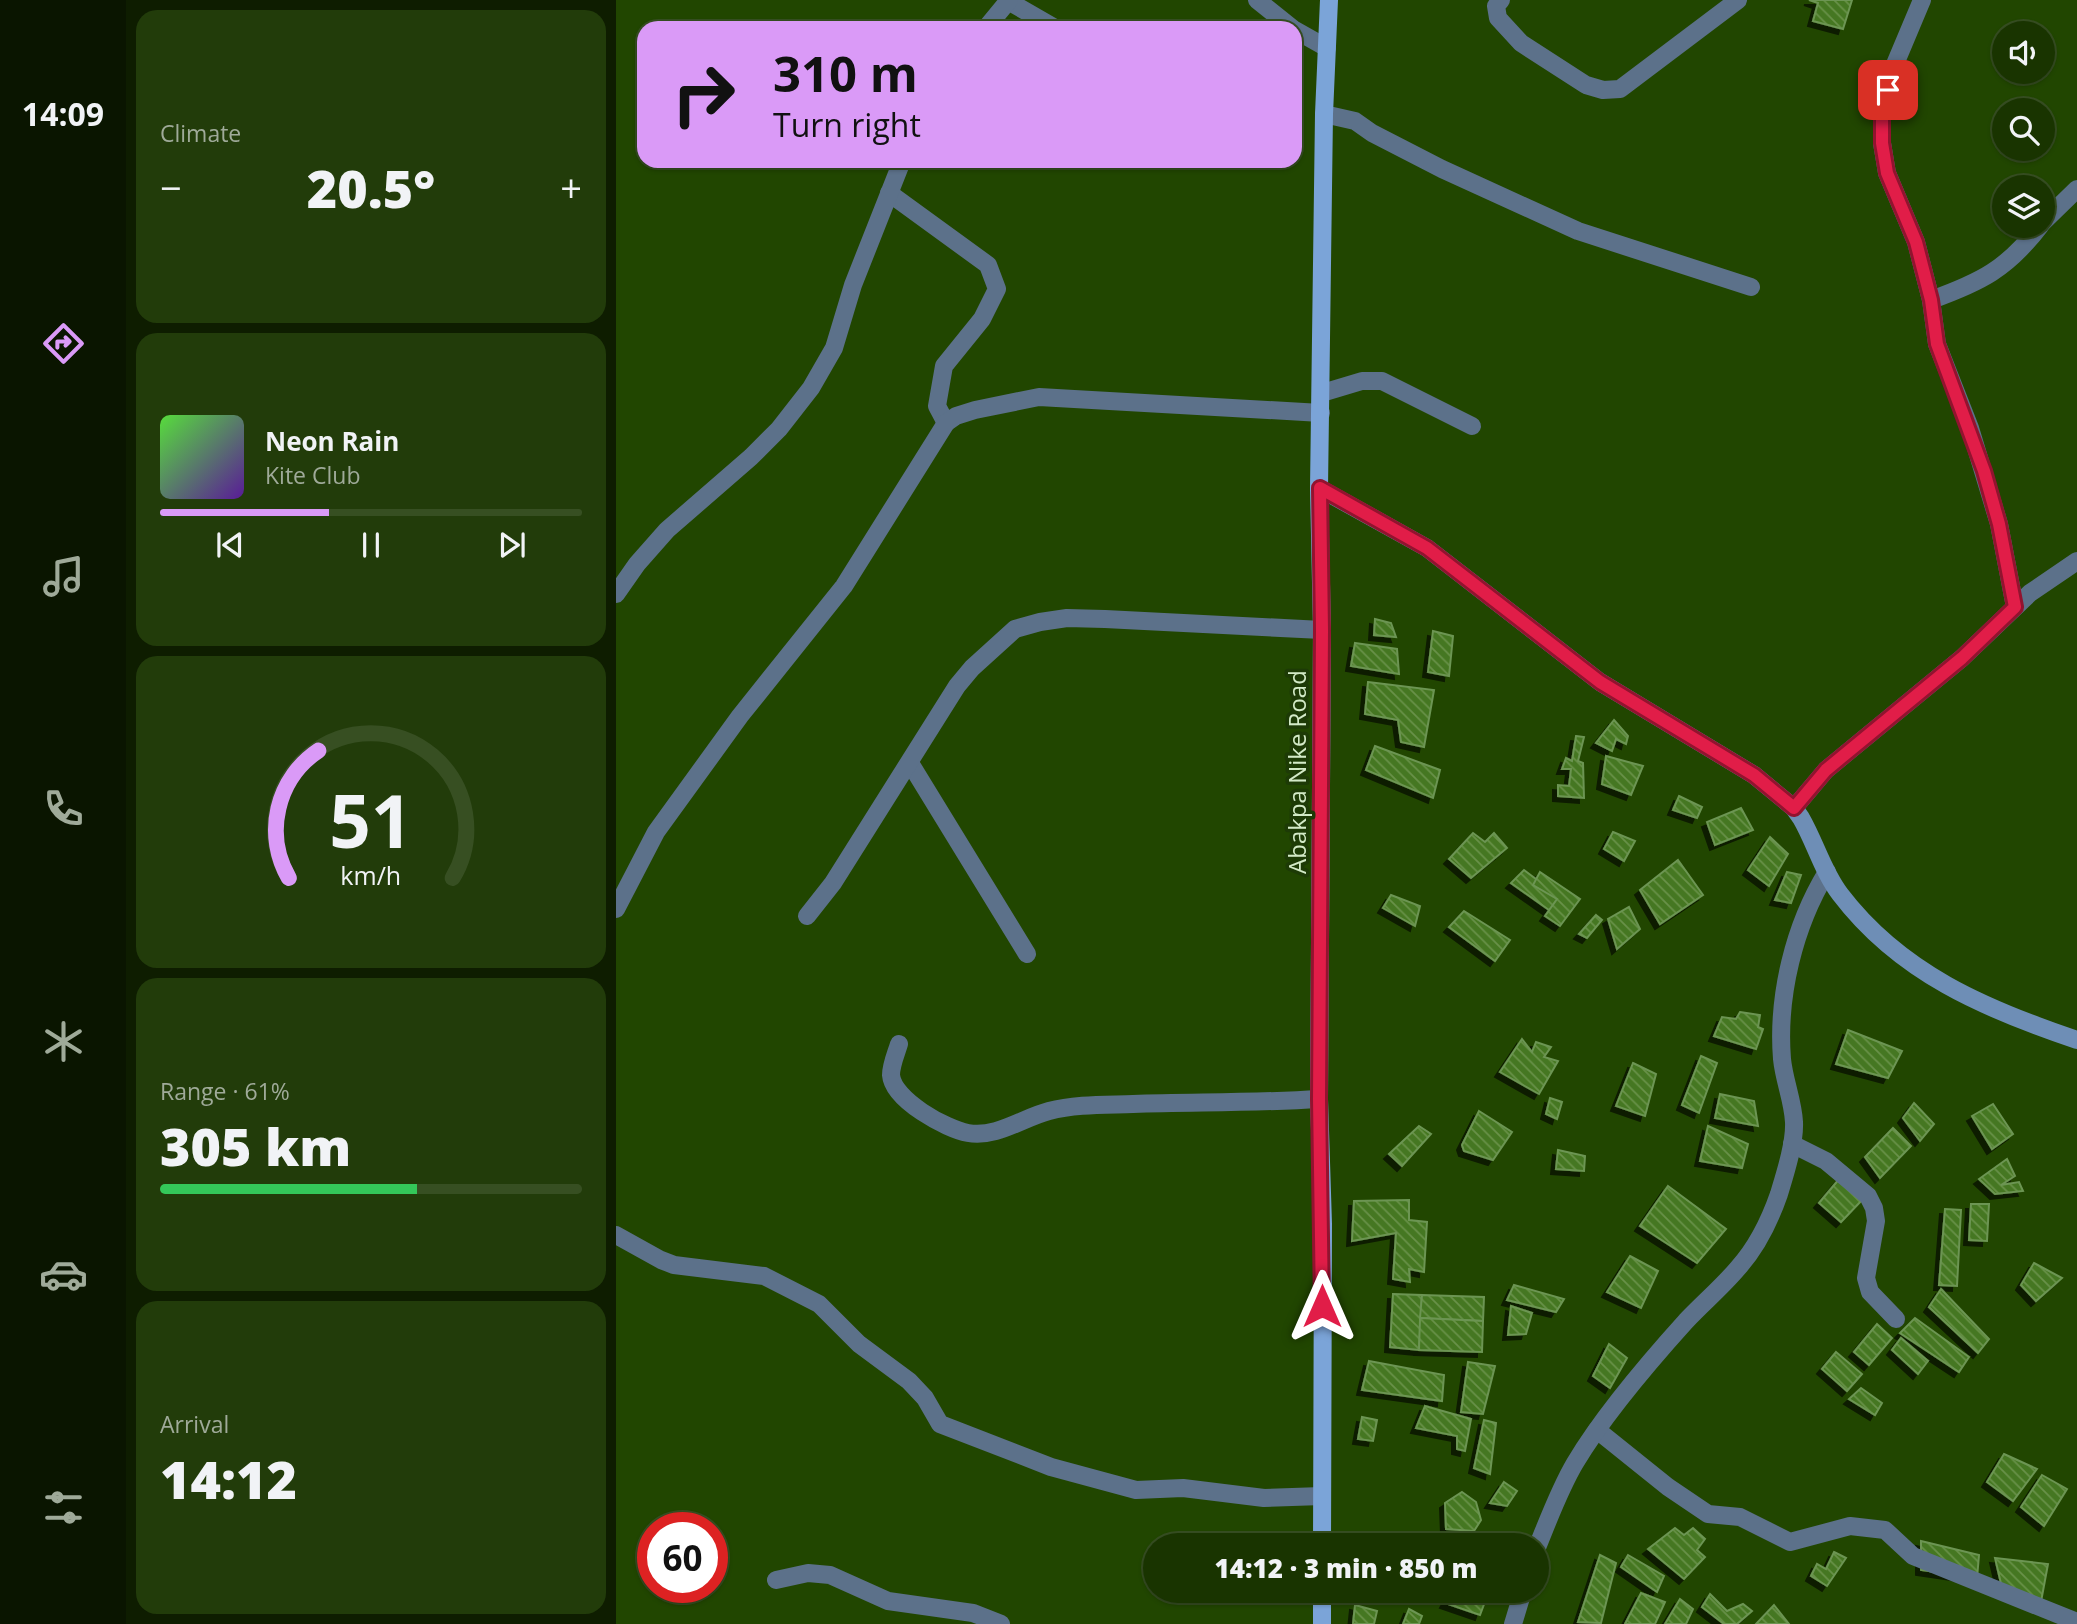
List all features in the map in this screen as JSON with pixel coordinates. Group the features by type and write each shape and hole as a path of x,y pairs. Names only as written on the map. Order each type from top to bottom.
{"main road":[{"name":"Abakpa Nike Road","path":"1322,1533 1323,1224 1319,1099 1322,630 1320,488 1324,114 1329,0"},
{"path":"1322,1603 1322,1624"}],"street":[{"path":"1256,0 1284,21"},
{"path":"1501,0 1496,6 1498,18 1521,43 1586,85 1603,90 1620,89 1738,0"},
{"path":"1922,0 1893,69 1882,112 1882,143 1887,173 1916,242 1931,300 1937,344 1970,428 1999,524 2015,607"},
{"path":"992,21 1009,1 1043,21"},
{"path":"1302,34 1327,48"},
{"path":"1324,114 1355,121 1371,133 1442,169 1578,231 1751,288"},
{"path":"616,594 637,564 667,530 751,457 779,429 811,388 835,348 853,285 899,168"},
{"path":"2055,210 2077,189"},
{"path":"889,193 988,265 998,289 982,319 944,366 937,406 947,423"},
{"path":"1931,300 1971,285 2001,268 2030,238"},
{"path":"1322,393 1362,381 1382,381 1472,426"},
{"path":"616,909 656,832 740,716 844,586 947,423 956,416 1039,397 1321,413"},
{"path":"1320,488 1427,548 1600,682 1754,775 1794,808 1839,892 1875,934 1898,955 1938,981 1993,1007 2077,1040"},
{"path":"1794,808 1826,770 1962,658 2030,593 2077,561"},
{"path":"807,916 833,883 957,685 1014,629 1067,618 1322,630"},
{"path":"910,762 1027,954"},
{"path":"1543,1533 1565,1481 1597,1430 1686,1321 1746,1258 1772,1212 1792,1144 1794,1120 1782,1052 1788,973 1796,940 1810,904 1827,872"},
{"path":"899,1044 891,1077 896,1089 915,1107 952,1129 970,1134 998,1131 1049,1111 1071,1108 1150,1104 1256,1104 1319,1099"},
{"path":"1792,1144 1826,1161 1868,1196 1876,1221 1866,1278 1870,1292 1896,1319"},
{"path":"616,1235 674,1265 764,1276 819,1304 859,1344 909,1381 925,1398 940,1424 1008,1451 1136,1490 1182,1488 1264,1498 1322,1496"},
{"path":"1597,1430 1668,1487 1708,1514 1740,1517 1790,1542 1850,1526 1885,1530 1913,1556 2077,1622"},
{"path":"776,1580 808,1573 830,1575 888,1601 964,1611 1001,1624"},
{"path":"1516,1623 1520,1603"}],"building":[{"path":"1809,0 1852,0 1843,29 1813,21 1818,3"},
{"path":"1375,619 1391,623 1396,637 1374,635"},
{"path":"1433,631 1453,636 1449,676 1428,672"},
{"path":"1355,643 1397,649 1399,674 1351,666"},
{"path":"1368,682 1434,690 1424,747 1401,742 1398,720 1365,714"},
{"path":"1614,720 1628,736 1626,744 1616,739 1612,751 1596,743"},
{"path":"1576,736 1584,737 1578,761 1583,763 1584,798 1558,796 1558,785 1569,786 1571,769 1562,769 1566,758 1572,761"},
{"path":"1375,746 1440,770 1433,798 1366,770"},
{"path":"1606,756 1643,766 1631,795 1602,784"},
{"path":"1679,796 1702,807 1697,818 1673,810"},
{"path":"1741,808 1753,830 1715,845 1707,822"},
{"path":"1613,832 1635,841 1624,861 1604,849"},
{"path":"1473,833 1485,842 1494,833 1507,848 1471,878 1449,859"},
{"path":"1770,837 1788,854 1769,886 1748,870"},
{"path":"1678,860 1703,895 1660,924 1640,890"},
{"path":"1524,870 1561,898 1549,910 1511,883"},
{"path":"1540,872 1580,899 1560,926 1545,916 1557,899 1533,885"},
{"path":"1787,872 1801,875 1791,903 1775,900"},
{"path":"1391,895 1420,906 1415,926 1383,908"},
{"path":"1629,907 1640,929 1617,949 1608,919"},
{"path":"1464,911 1510,940 1495,961 1449,927"},
{"path":"1596,915 1602,920 1587,938 1579,934"},
{"path":"1740,1012 1760,1015 1758,1027 1763,1029 1756,1049 1714,1036 1722,1017 1736,1019"},
{"path":"1848,1030 1902,1051 1888,1078 1836,1064"},
{"path":"1522,1039 1532,1052 1536,1042 1551,1047 1544,1057 1558,1061 1539,1094 1500,1072"},
{"path":"1701,1056 1717,1063 1699,1113 1682,1105"},
{"path":"1633,1063 1656,1074 1645,1116 1616,1106"},
{"path":"1720,1094 1754,1101 1758,1126 1715,1118"},
{"path":"1550,1098 1562,1102 1557,1119 1546,1114"},
{"path":"1914,1103 1934,1124 1920,1141 1903,1118"},
{"path":"1993,1104 2013,1134 1992,1149 1972,1116"},
{"path":"1479,1111 1512,1132 1493,1160 1464,1151 1462,1145"},
{"path":"1419,1126 1431,1134 1402,1166 1389,1154"},
{"path":"1708,1126 1748,1144 1742,1168 1700,1161"},
{"path":"1893,1128 1911,1146 1880,1178 1865,1157"},
{"path":"1558,1150 1585,1156 1584,1171 1556,1169"},
{"path":"2007,1159 2015,1176 2001,1185 2019,1182 2023,1191 1995,1194 1979,1179"},
{"path":"1840,1178 1863,1199 1841,1222 1819,1203"},
{"path":"1668,1186 1726,1229 1697,1263 1640,1226"},
{"path":"1409,1200 1409,1220 1427,1222 1424,1272 1409,1269 1410,1282 1393,1279 1396,1233 1352,1241 1354,1201"},
{"path":"1971,1204 1989,1204 1987,1241 1969,1240"},
{"path":"1945,1209 1961,1210 1957,1286 1939,1285"},
{"path":"1630,1256 1658,1271 1641,1308 1607,1292"},
{"path":"2034,1263 2062,1278 2036,1301 2021,1285"},
{"path":"1514,1285 1564,1299 1556,1312 1507,1300"},
{"path":"1941,1289 1989,1339 1978,1353 1929,1307"},
{"path":"1393,1294 1422,1295 1419,1350 1390,1347"},
{"path":"1422,1295 1484,1297 1483,1321 1420,1318"},
{"path":"1511,1306 1532,1313 1526,1334 1508,1335"},
{"path":"1420,1318 1483,1321 1482,1352 1419,1350"},
{"path":"1915,1318 1969,1357 1959,1372 1900,1333"},
{"path":"1877,1324 1892,1338 1869,1365 1854,1352"},
{"path":"1901,1338 1928,1361 1918,1374 1892,1350"},
{"path":"1609,1344 1627,1358 1610,1388 1593,1376"},
{"path":"1836,1352 1862,1374 1847,1391 1822,1369"},
{"path":"1369,1361 1444,1375 1442,1401 1362,1390"},
{"path":"1468,1362 1495,1366 1483,1414 1461,1412"},
{"path":"1861,1388 1882,1403 1875,1415 1849,1399"},
{"path":"1425,1406 1471,1419 1465,1451 1457,1449 1457,1436 1416,1428"},
{"path":"1362,1417 1377,1420 1373,1441 1358,1439"},
{"path":"1484,1420 1496,1423 1490,1474 1474,1468"},
{"path":"2004,1454 2037,1469 2013,1501 1987,1482"},
{"path":"2042,1475 2067,1489 2044,1526 2021,1507"},
{"path":"1504,1482 1517,1491 1507,1506 1490,1503"},
{"path":"1462,1492 1476,1502 1481,1520 1474,1531 1446,1529 1445,1503"},
{"path":"1675,1528 1684,1535 1693,1528 1705,1539 1697,1550 1705,1557 1684,1579 1648,1549"},
{"path":"1921,1541 1979,1555 1977,1578 1921,1570"},
{"path":"1834,1552 1846,1558 1827,1586 1811,1576 1817,1564 1826,1569"},
{"path":"1600,1555 1616,1563 1601,1623 1578,1622"},
{"path":"1628,1555 1664,1576 1657,1592 1621,1567"},
{"path":"1995,1558 2048,1564 2040,1607 2003,1592"},
{"path":"1641,1593 1665,1602 1655,1624 1625,1624"},
{"path":"1710,1594 1727,1611 1743,1604 1752,1611 1737,1624 1724,1624 1702,1607"},
{"path":"1680,1599 1693,1609 1686,1624 1665,1624"},
{"path":"1445,1603 1484,1603 1480,1615"},
{"path":"1355,1605 1377,1611 1374,1624 1353,1624"},
{"path":"1774,1605 1789,1624 1756,1624"},
{"path":"1409,1609 1422,1616 1419,1624 1403,1624"}],"route":[{"path":"1322,1306 1323,1224 1319,1099 1322,630 1320,488 1427,548 1600,682 1754,775 1794,808 1826,770 1962,658 2015,607 1999,524 1984,471 1937,344 1931,300 1916,242 1887,173 1882,143 1882,112 1888,90"}]}
